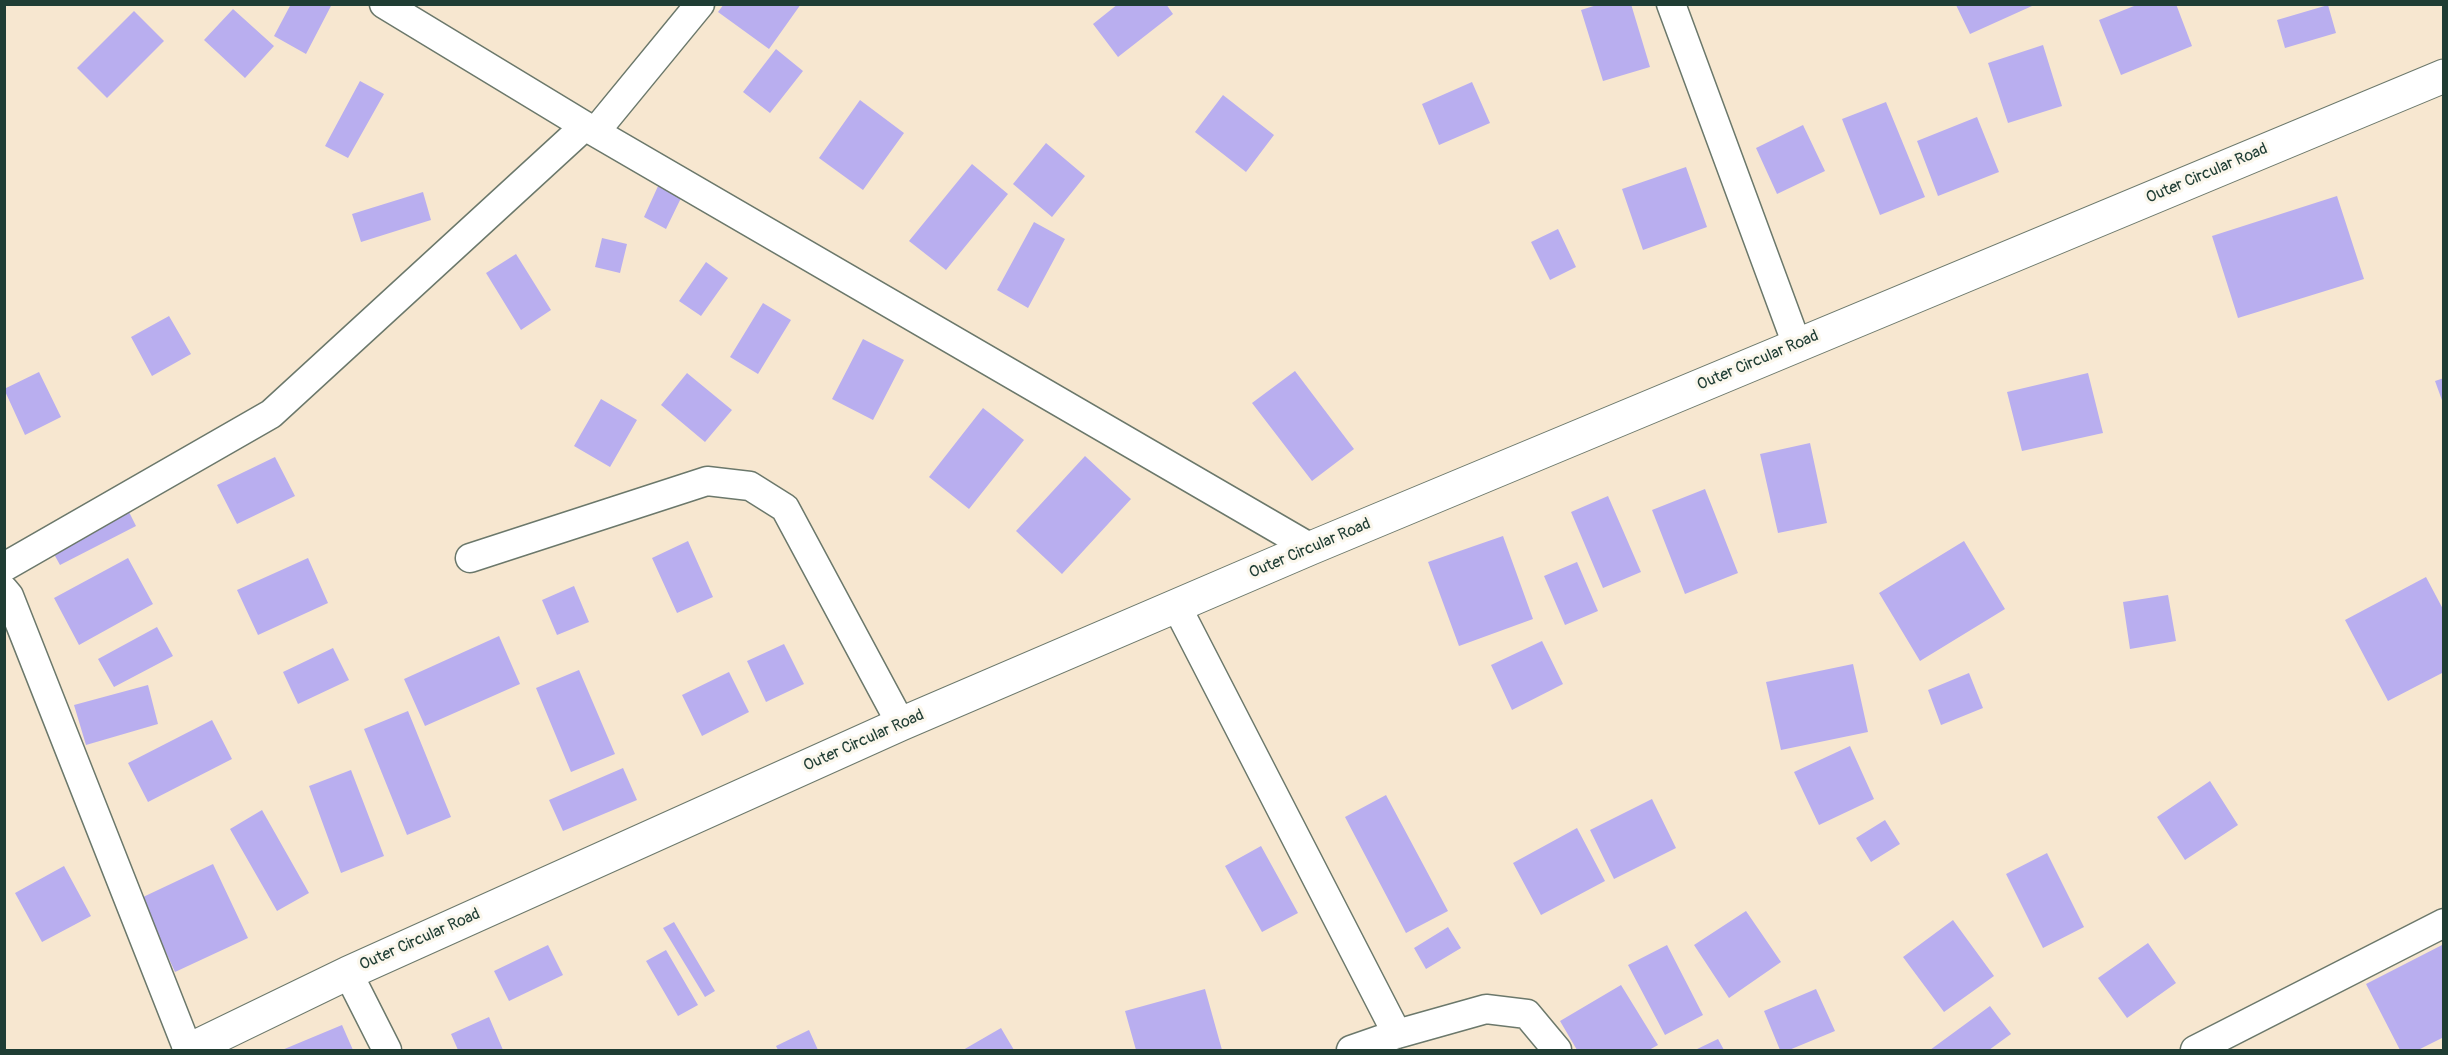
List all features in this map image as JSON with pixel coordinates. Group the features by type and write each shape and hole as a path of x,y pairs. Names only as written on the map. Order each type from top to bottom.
{"street":[{"path":"384,4 590,129 1311,548"},
{"path":"4,567 271,414 590,129 700,4"},
{"path":"1671,4 1797,345"},
{"name":"Outer Circular Road","path":"188,1050 348,973 901,724 1311,548 2444,76"},
{"path":"470,558 707,481 750,486 785,508 901,724"},
{"path":"4,591 9,596 188,1050"},
{"path":"1177,607 1397,1034"},
{"path":"2195,1050 2444,923"},
{"path":"348,973 387,1050"},
{"path":"1351,1050 1397,1034 1486,1009 1527,1014 1557,1050"}],"building":[{"path":"291,4 332,4 306,54 274,36"},
{"path":"724,4 801,4 769,49 718,12"},
{"path":"1118,4 1166,4 1173,14 1118,57 1093,24"},
{"path":"1600,4 1631,4 1650,67 1603,81 1581,10"},
{"path":"2139,4 2176,4 2192,46 2121,75 2099,20"},
{"path":"1956,5 2031,5 2032,6 1970,34"},
{"path":"2328,5 2336,33 2285,48 2277,20"},
{"path":"233,9 274,46 245,78 204,40"},
{"path":"134,11 164,41 107,98 77,68"},
{"path":"2043,45 2062,106 2008,123 1988,63"},
{"path":"776,49 803,71 770,113 743,92"},
{"path":"360,81 384,94 348,158 325,146"},
{"path":"1472,82 1490,123 1439,145 1422,104"},
{"path":"1223,95 1274,135 1246,172 1195,132"},
{"path":"860,100 904,133 863,190 819,158"},
{"path":"1886,102 1925,197 1880,215 1842,119"},
{"path":"1977,117 1999,172 1938,196 1917,141"},
{"path":"1803,125 1825,171 1777,194 1756,148"},
{"path":"1046,143 1085,176 1052,217 1013,184"},
{"path":"972,164 1008,194 946,270 909,241"},
{"path":"1686,167 1707,227 1643,250 1622,189"},
{"path":"659,184 682,196 666,229 644,217"},
{"path":"423,192 431,220 361,242 352,214"},
{"path":"2337,196 2364,279 2238,318 2212,236"},
{"path":"1034,222 1065,239 1028,308 997,290"},
{"path":"1558,229 1576,267 1550,280 1531,242"},
{"path":"602,238 627,244 620,273 595,267"},
{"path":"516,254 551,310 521,330 486,273"},
{"path":"706,262 728,278 701,316 679,301"},
{"path":"763,303 791,320 758,374 730,357"},
{"path":"169,316 191,354 152,376 131,337"},
{"path":"863,339 904,360 873,420 832,399"},
{"path":"1295,371 1354,449 1312,481 1252,403"},
{"path":"39,372 61,417 25,435 4,389"},
{"path":"687,373 732,410 705,442 661,405"},
{"path":"2088,373 2103,433 2022,451 2007,392"},
{"path":"2444,378 2444,403 2443,403 2435,381"},
{"path":"601,399 637,420 610,467 574,446"},
{"path":"983,408 1024,440 969,509 929,477"},
{"path":"1810,443 1827,523 1778,533 1760,454"},
{"path":"1085,456 1131,499 1062,574 1016,531"},
{"path":"275,457 295,496 237,524 217,485"},
{"path":"1705,489 1738,573 1685,594 1652,510"},
{"path":"1608,496 1641,572 1603,588 1571,512"},
{"path":"126,506 136,526 60,565 49,545"},
{"path":"1503,536 1533,619 1459,646 1428,562"},
{"path":"688,541 713,597 677,613 652,558"},
{"path":"1964,541 2005,609 1920,661 1879,593"},
{"path":"128,558 153,604 79,645 54,598"},
{"path":"308,558 328,603 258,635 237,590"},
{"path":"1577,562 1598,611 1565,625 1544,576"},
{"path":"2426,577 2444,611 2444,672 2388,701 2345,620"},
{"path":"574,586 589,622 557,635 542,600"},
{"path":"2168,595 2176,641 2130,649 2123,602"},
{"path":"157,627 173,656 114,687 98,659"},
{"path":"499,636 520,684 425,726 404,679"},
{"path":"1542,641 1563,684 1512,710 1491,665"},
{"path":"784,644 804,684 766,702 747,661"},
{"path":"333,648 349,680 298,704 283,672"},
{"path":"1853,664 1868,732 1781,750 1766,682"},
{"path":"579,670 615,754 571,772 536,688"},
{"path":"729,672 749,712 702,736 682,695"},
{"path":"1969,673 1983,708 1941,725 1928,690"},
{"path":"148,685 158,724 86,745 74,705"},
{"path":"408,711 451,817 407,835 364,729"},
{"path":"212,720 232,759 148,802 128,763"},
{"path":"1850,746 1874,799 1819,825 1794,772"},
{"path":"623,768 637,800 563,831 549,800"},
{"path":"351,770 384,856 341,873 309,786"},
{"path":"2210,781 2238,825 2185,860 2157,817"},
{"path":"1386,795 1448,911 1406,933 1345,817"},
{"path":"1652,799 1676,848 1614,879 1590,830"},
{"path":"262,810 309,893 277,911 230,829"},
{"path":"1885,820 1900,844 1871,862 1856,838"},
{"path":"1577,828 1605,881 1541,915 1513,863"},
{"path":"1261,846 1298,913 1262,932 1225,866"},
{"path":"2047,853 2084,927 2043,948 2006,874"},
{"path":"213,864 248,938 175,972 141,898"},
{"path":"64,866 91,916 42,942 15,893"},
{"path":"1746,911 1781,962 1729,998 1694,945"},
{"path":"1953,920 1994,976 1944,1012 1903,957"},
{"path":"674,922 715,991 705,997 663,928"},
{"path":"1448,927 1461,948 1426,969 1414,948"},
{"path":"2148,943 2176,983 2127,1018 2098,978"},
{"path":"2444,944 2444,1037 2418,1050 2400,1050 2366,984"},
{"path":"548,945 563,975 509,1001 494,971"},
{"path":"1667,945 1703,1015 1665,1035 1628,965"},
{"path":"666,950 698,1005 678,1016 646,961"},
{"path":"1621,985 1658,1045 1649,1050 1577,1050 1560,1021"},
{"path":"1205,989 1222,1050 1136,1050 1125,1011"},
{"path":"1816,989 1835,1031 1789,1050 1780,1050 1764,1011"},
{"path":"1990,1006 2011,1034 1989,1050 1930,1050"},
{"path":"489,1017 503,1050 458,1050 451,1034"},
{"path":"342,1025 353,1050 282,1050"},
{"path":"1001,1028 1014,1050 963,1050"},
{"path":"809,1030 818,1050 778,1050 776,1046"},
{"path":"1718,1039 1724,1050 1695,1050"}]}
